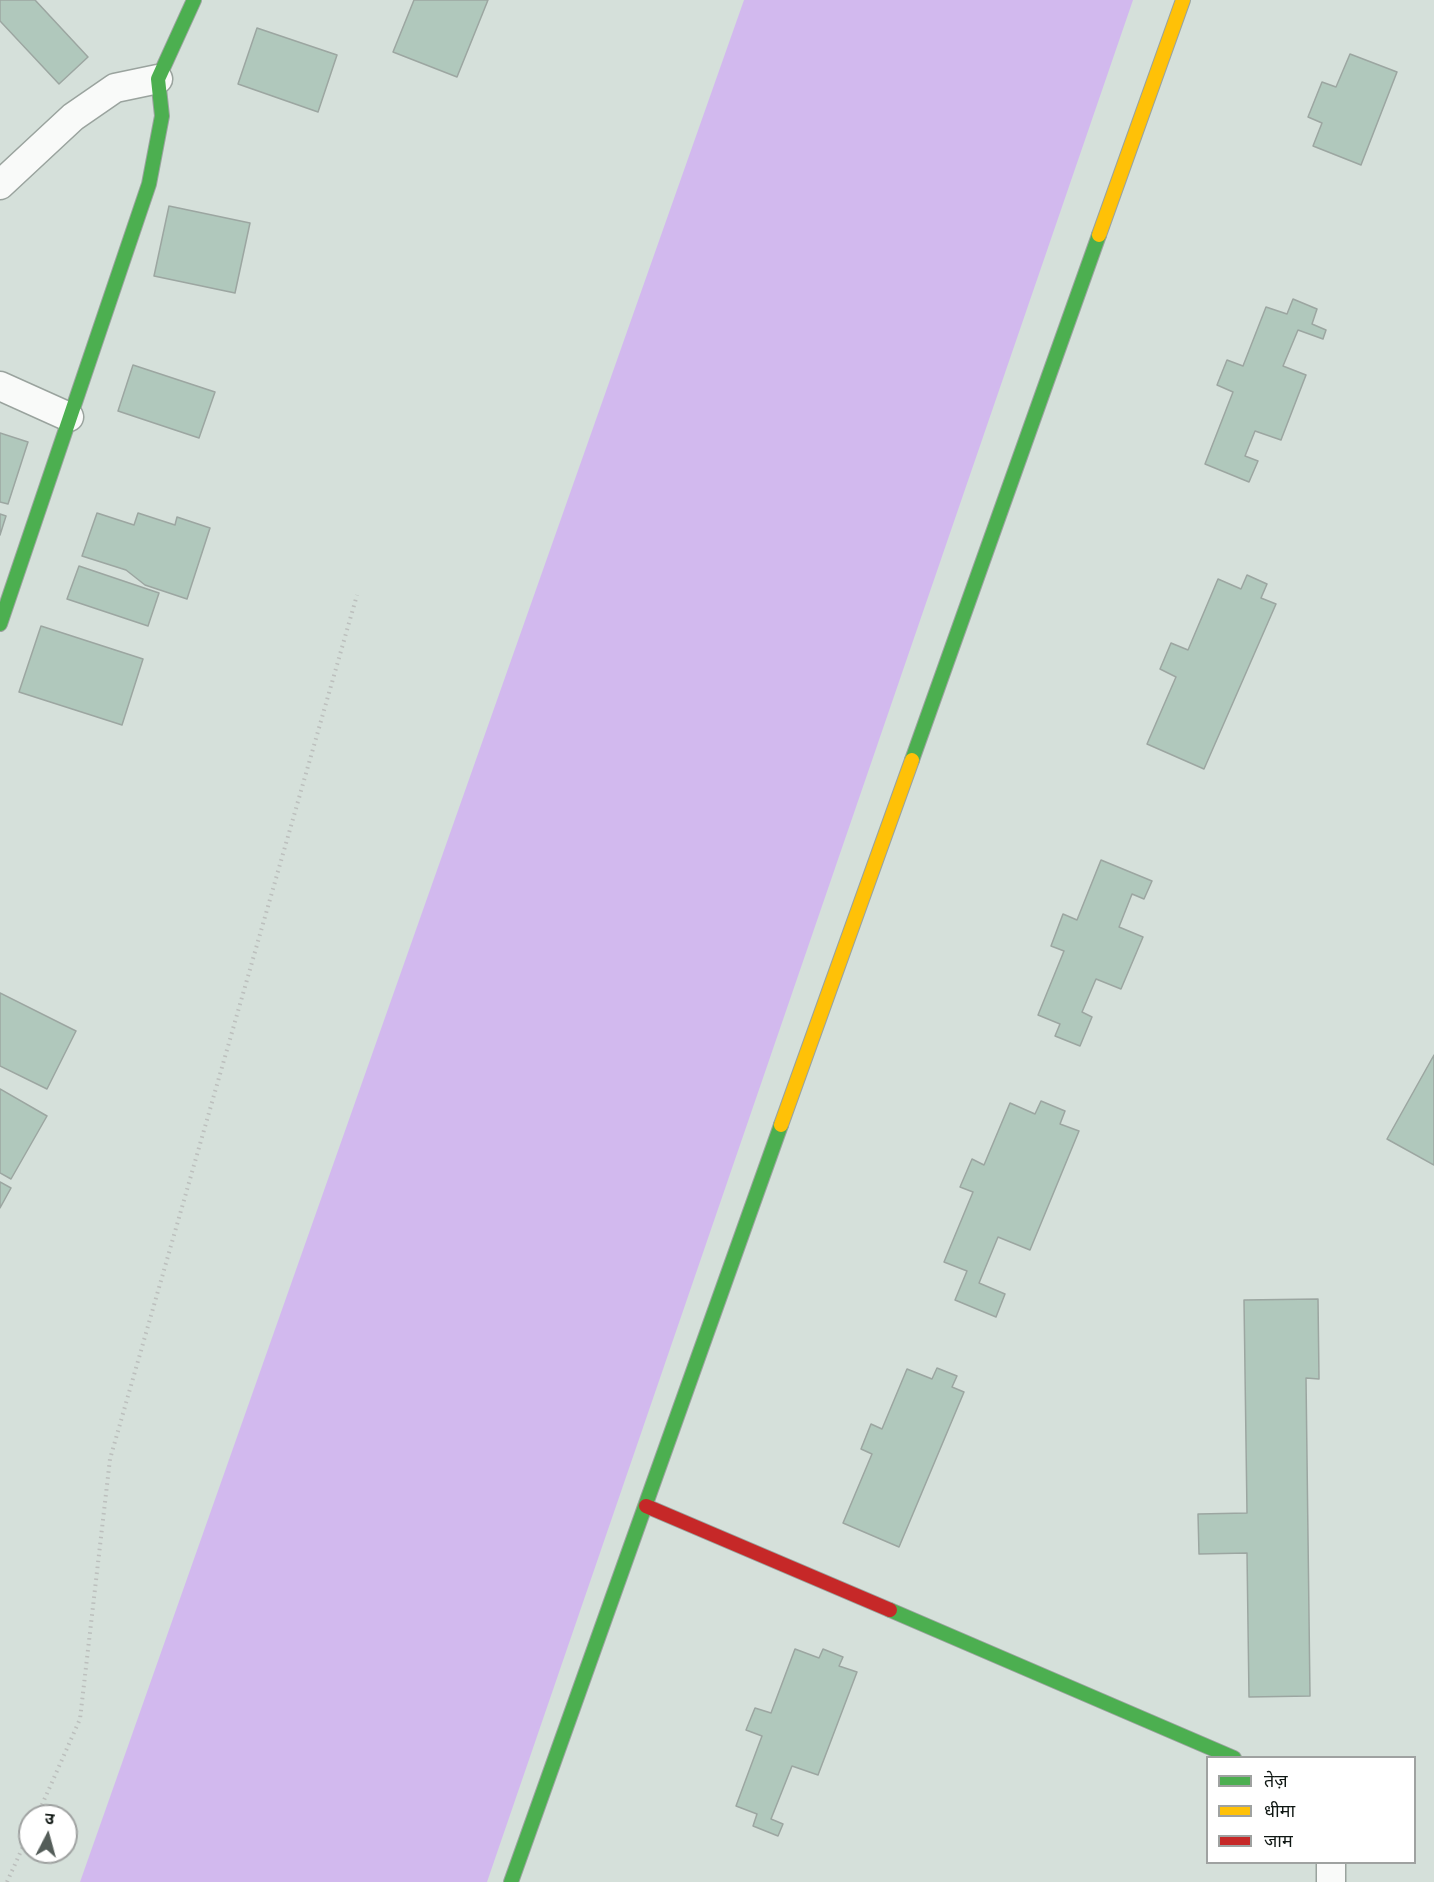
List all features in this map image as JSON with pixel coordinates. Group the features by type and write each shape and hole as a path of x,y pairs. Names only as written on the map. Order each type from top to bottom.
{"street":[{"path":"0,624 149,184 162,116 158,80 194,0"},
{"path":"511,1882 1183,0"},
{"path":"0,184 73,117 115,88 158,80"},
{"path":"0,386 69,417"},
{"path":"646,1506 1229,1756"},
{"path":"1331,1864 1331,1882"}],"path":[{"path":"42,1804 80,1719 110,1459 357,595"},
{"path":"7,1882 18,1858"}],"shaded area":[{"path":"744,0 1133,0 487,1882 80,1882"}],"building":[{"path":"0,0 35,0 88,57 59,84 0,21"},
{"path":"414,0 488,0 457,77 393,52"},
{"path":"257,28 337,55 318,112 238,84"},
{"path":"1350,54 1397,72 1361,165 1313,146 1322,123 1308,117 1322,82 1336,87"},
{"path":"169,206 250,223 235,293 154,276"},
{"path":"1293,299 1317,309 1312,324 1326,330 1323,339 1298,330 1283,366 1306,375 1281,440 1255,431 1245,456 1258,461 1249,482 1205,464 1233,392 1217,385 1227,360 1243,366 1266,307 1287,314"},
{"path":"133,365 215,392 199,438 118,411"},
{"path":"0,433 28,442 8,504 0,502"},
{"path":"97,513 134,525 138,513 175,525 177,517 210,528 187,599 145,585 126,570 82,556"},
{"path":"0,514 6,516 0,535"},
{"path":"79,566 159,593 148,626 67,599"},
{"path":"1247,575 1267,584 1261,598 1276,604 1204,769 1147,744 1176,677 1160,669 1171,643 1188,650 1218,579 1241,589"},
{"path":"41,626 143,659 122,725 19,692"},
{"path":"1101,860 1152,881 1144,899 1132,894 1119,927 1143,937 1121,989 1096,979 1082,1012 1092,1017 1080,1046 1055,1036 1060,1024 1038,1015 1064,951 1051,946 1063,914 1077,920"},
{"path":"0,993 76,1031 47,1089 0,1066"},
{"path":"1434,1055 1434,1165 1387,1139"},
{"path":"0,1089 47,1116 11,1179 0,1173"},
{"path":"1041,1101 1065,1111 1060,1124 1079,1131 1030,1250 998,1237 979,1283 1005,1294 996,1317 955,1300 967,1271 944,1262 973,1192 960,1187 972,1159 984,1165 1010,1103 1035,1114"},
{"path":"0,1182 11,1188 0,1208"},
{"path":"1318,1299 1319,1379 1306,1378 1310,1696 1249,1697 1247,1553 1199,1554 1198,1514 1247,1513 1244,1300"},
{"path":"937,1368 957,1376 952,1387 964,1392 899,1547 843,1523 872,1454 861,1449 871,1424 882,1429 907,1369 932,1379"},
{"path":"795,1649 819,1658 823,1649 843,1657 839,1666 857,1672 818,1775 792,1766 771,1819 783,1824 778,1836 753,1826 757,1814 736,1806 762,1736 746,1730 755,1708 771,1713"}],"traffic: fast":[{"path":"0,624 149,184 162,116 158,79 194,0"},
{"path":"912,760 1099,235"},
{"path":"511,1882 781,1125"},
{"path":"890,1610 1229,1756"}],"traffic: slow":[{"path":"1099,235 1183,0"},
{"path":"781,1125 912,760"}],"traffic: jam":[{"path":"646,1506 890,1610"}]}
